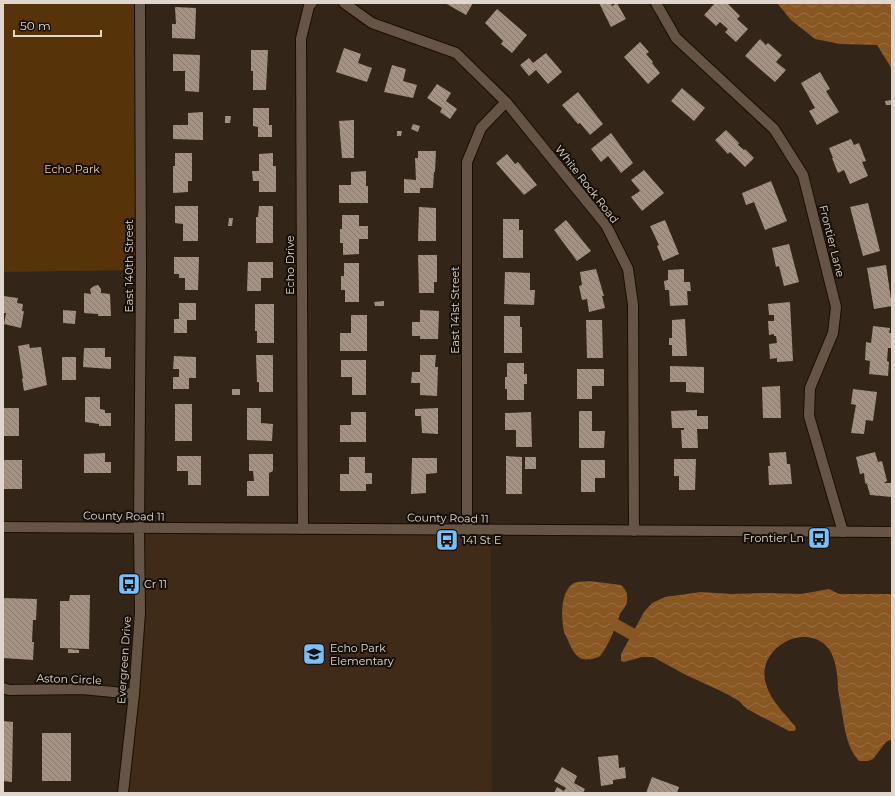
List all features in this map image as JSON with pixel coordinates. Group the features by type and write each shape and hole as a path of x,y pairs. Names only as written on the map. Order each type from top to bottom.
{"street":[{"name":"East 140th Street","path":"139,528 141,277 140,3"},
{"name":"Echo Drive","path":"303,529 301,39 309,6 312,3"},
{"name":"White Rock Road","path":"344,3 372,23 456,53 506,102 606,225 628,269 634,305 634,531"},
{"name":"Frontier Lane","path":"656,3 676,38 774,129 803,175 836,307 833,333 810,388 808,416 843,532"},
{"name":"East 141st Street","path":"467,530 467,162 481,128 506,102"},
{"name":"County Road 11","path":"3,527 892,532"},
{"name":"Evergreen Drive","path":"123,793 134,694 140,613 139,528"},
{"name":"Aston Circle","path":"3,688 10,690 82,690 134,694"}],"shaded area":[{"name":"Echo Park Elementary","path":"139,528 491,531 492,793 123,793 134,694"}],"green space":[{"name":"Echo Park","path":"3,3 140,3 141,270 3,272"}],"water":[{"path":"777,3 892,3 892,69 877,45 840,44 815,39 791,20"},
{"path":"589,581 621,585 626,592 627,598 626,605 620,614 612,636 603,652 596,658 582,659 573,650 564,632 562,612 564,598 569,587 576,582"},
{"path":"829,589 839,594 892,595 892,739 886,742 873,759 868,761 859,761 849,744 838,692 835,662 831,652 819,640 807,637 796,638 785,642 775,650 768,659 765,671 768,690 778,706 795,726 796,729 794,731 789,731 747,709 739,701 727,694 684,674 653,657 642,657 624,662 621,661 621,654 644,612 652,603 665,597 701,592 731,594 801,594"}],"building":[{"path":"445,3 473,3 466,15"},
{"path":"599,3 611,3 612,6 617,3 626,19 611,27"},
{"path":"715,3 727,3 740,16 737,19 748,29 736,42 725,32 728,29 720,22 716,26 704,15"},
{"path":"175,7 196,8 195,39 172,38 172,24 176,24"},
{"path":"497,9 527,35 512,53 501,44 503,41 485,23"},
{"path":"760,39 766,45 768,43 782,55 776,62 786,70 775,82 745,56"},
{"path":"640,42 649,52 646,54 660,73 648,84 624,57"},
{"path":"344,48 361,54 358,63 372,68 367,82 336,72"},
{"path":"251,50 268,50 266,90 253,90"},
{"path":"546,53 562,72 548,84 536,70 529,76 520,65 529,58 533,63"},
{"path":"173,54 200,55 199,92 185,91 185,71 173,71"},
{"path":"392,65 406,69 403,81 417,85 413,98 384,92"},
{"path":"820,72 830,89 826,91 839,112 817,125 809,111 815,108 801,83"},
{"path":"437,84 451,93 446,101 457,109 450,119 440,112 442,108 427,98"},
{"path":"682,88 705,108 694,121 671,101"},
{"path":"578,92 603,124 590,135 580,123 578,124 562,105"},
{"path":"892,100 892,105 886,105 885,101"},
{"path":"253,108 269,108 269,125 272,125 272,137 258,137 258,127 253,126"},
{"path":"203,112 203,140 173,139 173,125 188,125 188,113"},
{"path":"225,116 231,116 230,123 225,123"},
{"path":"354,120 354,158 342,158 339,121"},
{"path":"413,124 420,126 418,132 411,129"},
{"path":"726,130 739,143 738,145 744,150 745,149 754,158 745,167 730,152 728,154 715,140"},
{"path":"397,131 402,131 401,136 397,136"},
{"path":"611,133 633,163 621,173 608,156 601,162 591,149"},
{"path":"851,139 854,145 859,143 866,161 862,162 868,176 850,184 844,170 838,173 829,148"},
{"path":"418,151 436,151 433,188 420,188 420,193 404,193 404,179 416,180 415,158 418,158"},
{"path":"175,153 192,153 192,181 188,181 188,192 173,193 173,166 175,166"},
{"path":"273,153 273,166 276,166 276,192 259,192 259,181 253,181 252,171 259,171 259,154"},
{"path":"507,154 515,164 518,162 537,185 524,195 496,163"},
{"path":"644,170 664,193 642,211 631,197 640,191 631,180"},
{"path":"366,171 368,203 339,203 339,185 351,185 351,172"},
{"path":"771,181 787,221 765,230 754,202 746,205 742,193"},
{"path":"868,203 880,251 863,256 850,207"},
{"path":"175,206 198,206 198,241 183,241 183,224 175,223"},
{"path":"259,206 273,206 273,243 256,243 256,217 258,217"},
{"path":"419,207 436,208 436,241 418,241"},
{"path":"342,215 359,215 359,226 368,226 368,239 359,239 359,254 343,255 343,243 340,243"},
{"path":"229,218 233,218 232,226 228,226"},
{"path":"503,219 519,219 519,230 523,230 523,258 503,258"},
{"path":"566,220 591,251 577,261 554,230"},
{"path":"665,220 679,254 663,261 657,246 659,245 650,226"},
{"path":"789,244 799,282 784,286 779,266 776,267 772,248"},
{"path":"418,255 437,255 437,282 434,282 434,293 419,293"},
{"path":"174,257 199,257 198,290 185,290 185,278 179,278 179,274 174,274"},
{"path":"248,262 273,262 273,278 261,278 261,291 247,291"},
{"path":"344,263 359,263 359,302 345,302 345,290 341,290 341,276 344,276"},
{"path":"886,265 892,306 874,309 867,268"},
{"path":"596,269 604,296 602,296 605,308 589,312 587,299 582,300 579,286 582,285 580,272"},
{"path":"684,269 684,282 690,282 691,291 687,291 688,305 670,306 669,290 665,290 664,281 668,280 668,270"},
{"path":"505,272 530,273 530,290 535,290 534,305 504,304"},
{"path":"98,285 101,289 101,293 110,294 111,316 98,316 98,314 84,313 84,293 91,294 90,289"},
{"path":"3,296 18,298 17,303 23,304 22,311 24,311 21,328 4,324 6,313 3,313"},
{"path":"384,301 384,306 375,306 374,302"},
{"path":"790,302 793,361 777,362 777,358 770,359 769,344 777,343 776,336 774,336 774,334 769,335 768,321 774,321 774,315 769,315 768,304"},
{"path":"179,303 196,303 196,320 187,320 187,333 174,333 174,319 179,319"},
{"path":"255,304 274,304 274,343 257,343 257,331 255,331"},
{"path":"63,310 76,311 75,324 63,323"},
{"path":"420,310 439,311 438,339 420,339 420,336 412,336 412,322 420,322"},
{"path":"351,315 367,315 367,351 340,351 340,333 351,333"},
{"path":"504,316 520,316 520,327 522,327 522,353 504,353"},
{"path":"685,319 687,356 672,356 672,345 669,345 669,338 672,338 672,320"},
{"path":"586,320 602,320 603,358 587,358"},
{"path":"873,326 890,328 889,333 892,333 891,348 888,348 888,376 869,374 870,361 865,360 866,342 871,343"},
{"path":"29,344 30,348 41,347 47,385 24,391 18,346"},
{"path":"84,348 105,348 105,357 111,357 111,369 83,367"},
{"path":"256,355 273,355 273,392 259,392"},
{"path":"420,355 436,355 435,367 438,367 437,396 420,395 420,383 411,383 412,372 420,372"},
{"path":"174,356 196,357 196,378 189,378 189,389 173,389 173,377 179,377 179,369 173,369"},
{"path":"62,357 76,357 76,380 62,380"},
{"path":"341,360 366,360 366,395 352,395 352,377 341,377"},
{"path":"507,363 524,363 524,374 527,374 527,384 524,384 524,400 507,400 505,377 507,377"},
{"path":"670,366 704,367 704,393 686,392 686,382 670,382"},
{"path":"577,369 604,369 604,386 592,386 592,399 577,399"},
{"path":"780,386 781,418 763,418 762,387"},
{"path":"232,389 240,389 240,395 232,395"},
{"path":"853,389 877,392 873,421 866,420 864,434 851,433 856,405 851,404"},
{"path":"85,397 100,397 100,409 105,410 105,413 111,413 111,426 99,426 99,424 85,422"},
{"path":"175,404 192,404 192,441 175,441"},
{"path":"3,408 19,408 19,436 3,436"},
{"path":"247,408 261,408 261,423 273,424 272,441 247,440"},
{"path":"438,408 438,434 422,433 421,416 415,416 415,409"},
{"path":"697,410 697,416 708,416 708,429 697,429 698,448 682,448 681,430 684,430 684,428 672,428 671,411"},
{"path":"579,411 592,411 592,431 605,431 604,448 579,448"},
{"path":"351,412 366,412 366,442 340,442 340,425 351,425"},
{"path":"531,412 532,447 516,447 516,430 505,430 505,413"},
{"path":"786,452 787,464 790,464 792,484 769,485 769,453"},
{"path":"875,452 878,462 882,461 887,481 884,483 892,483 892,497 870,495 867,484 865,483 864,473 860,474 856,457"},
{"path":"105,453 105,462 111,462 111,473 84,473 84,454"},
{"path":"249,454 273,454 273,471 269,473 269,496 247,496 247,481 254,481 253,471 249,471"},
{"path":"177,456 201,456 201,485 188,485 188,471 177,471"},
{"path":"506,456 522,457 522,494 506,494"},
{"path":"349,457 365,457 365,473 372,473 372,484 366,484 366,491 340,491 340,474 349,474"},
{"path":"525,457 536,457 536,469 525,469"},
{"path":"412,458 437,458 437,473 426,474 426,493 411,494"},
{"path":"674,459 696,459 695,490 679,490 679,476 674,476"},
{"path":"3,460 22,460 22,489 3,489"},
{"path":"581,460 605,460 605,478 595,478 595,492 581,492"},
{"path":"70,595 90,595 89,649 60,648 60,601 69,602"},
{"path":"3,598 37,599 36,620 33,620 33,660 3,658"},
{"path":"68,649 79,650 79,653 68,653"},
{"path":"3,721 13,722 12,782 3,781"},
{"path":"42,733 71,733 71,781 42,781"},
{"path":"618,755 619,768 625,767 626,778 613,780 613,784 601,786 598,757"},
{"path":"562,767 577,776 574,783 585,789 583,793 554,793 557,787 564,791 566,788 554,781"},
{"path":"652,777 679,787 677,793 646,793"}],"waterway":[{"path":"616,625 632,634"}],"place":[{"name":"Frontier Ln","path":"819,538"},
{"name":"141 St E","path":"447,540"},
{"name":"Cr 11","path":"129,584"},
{"name":"Echo Park Elementary","path":"314,654"}]}
